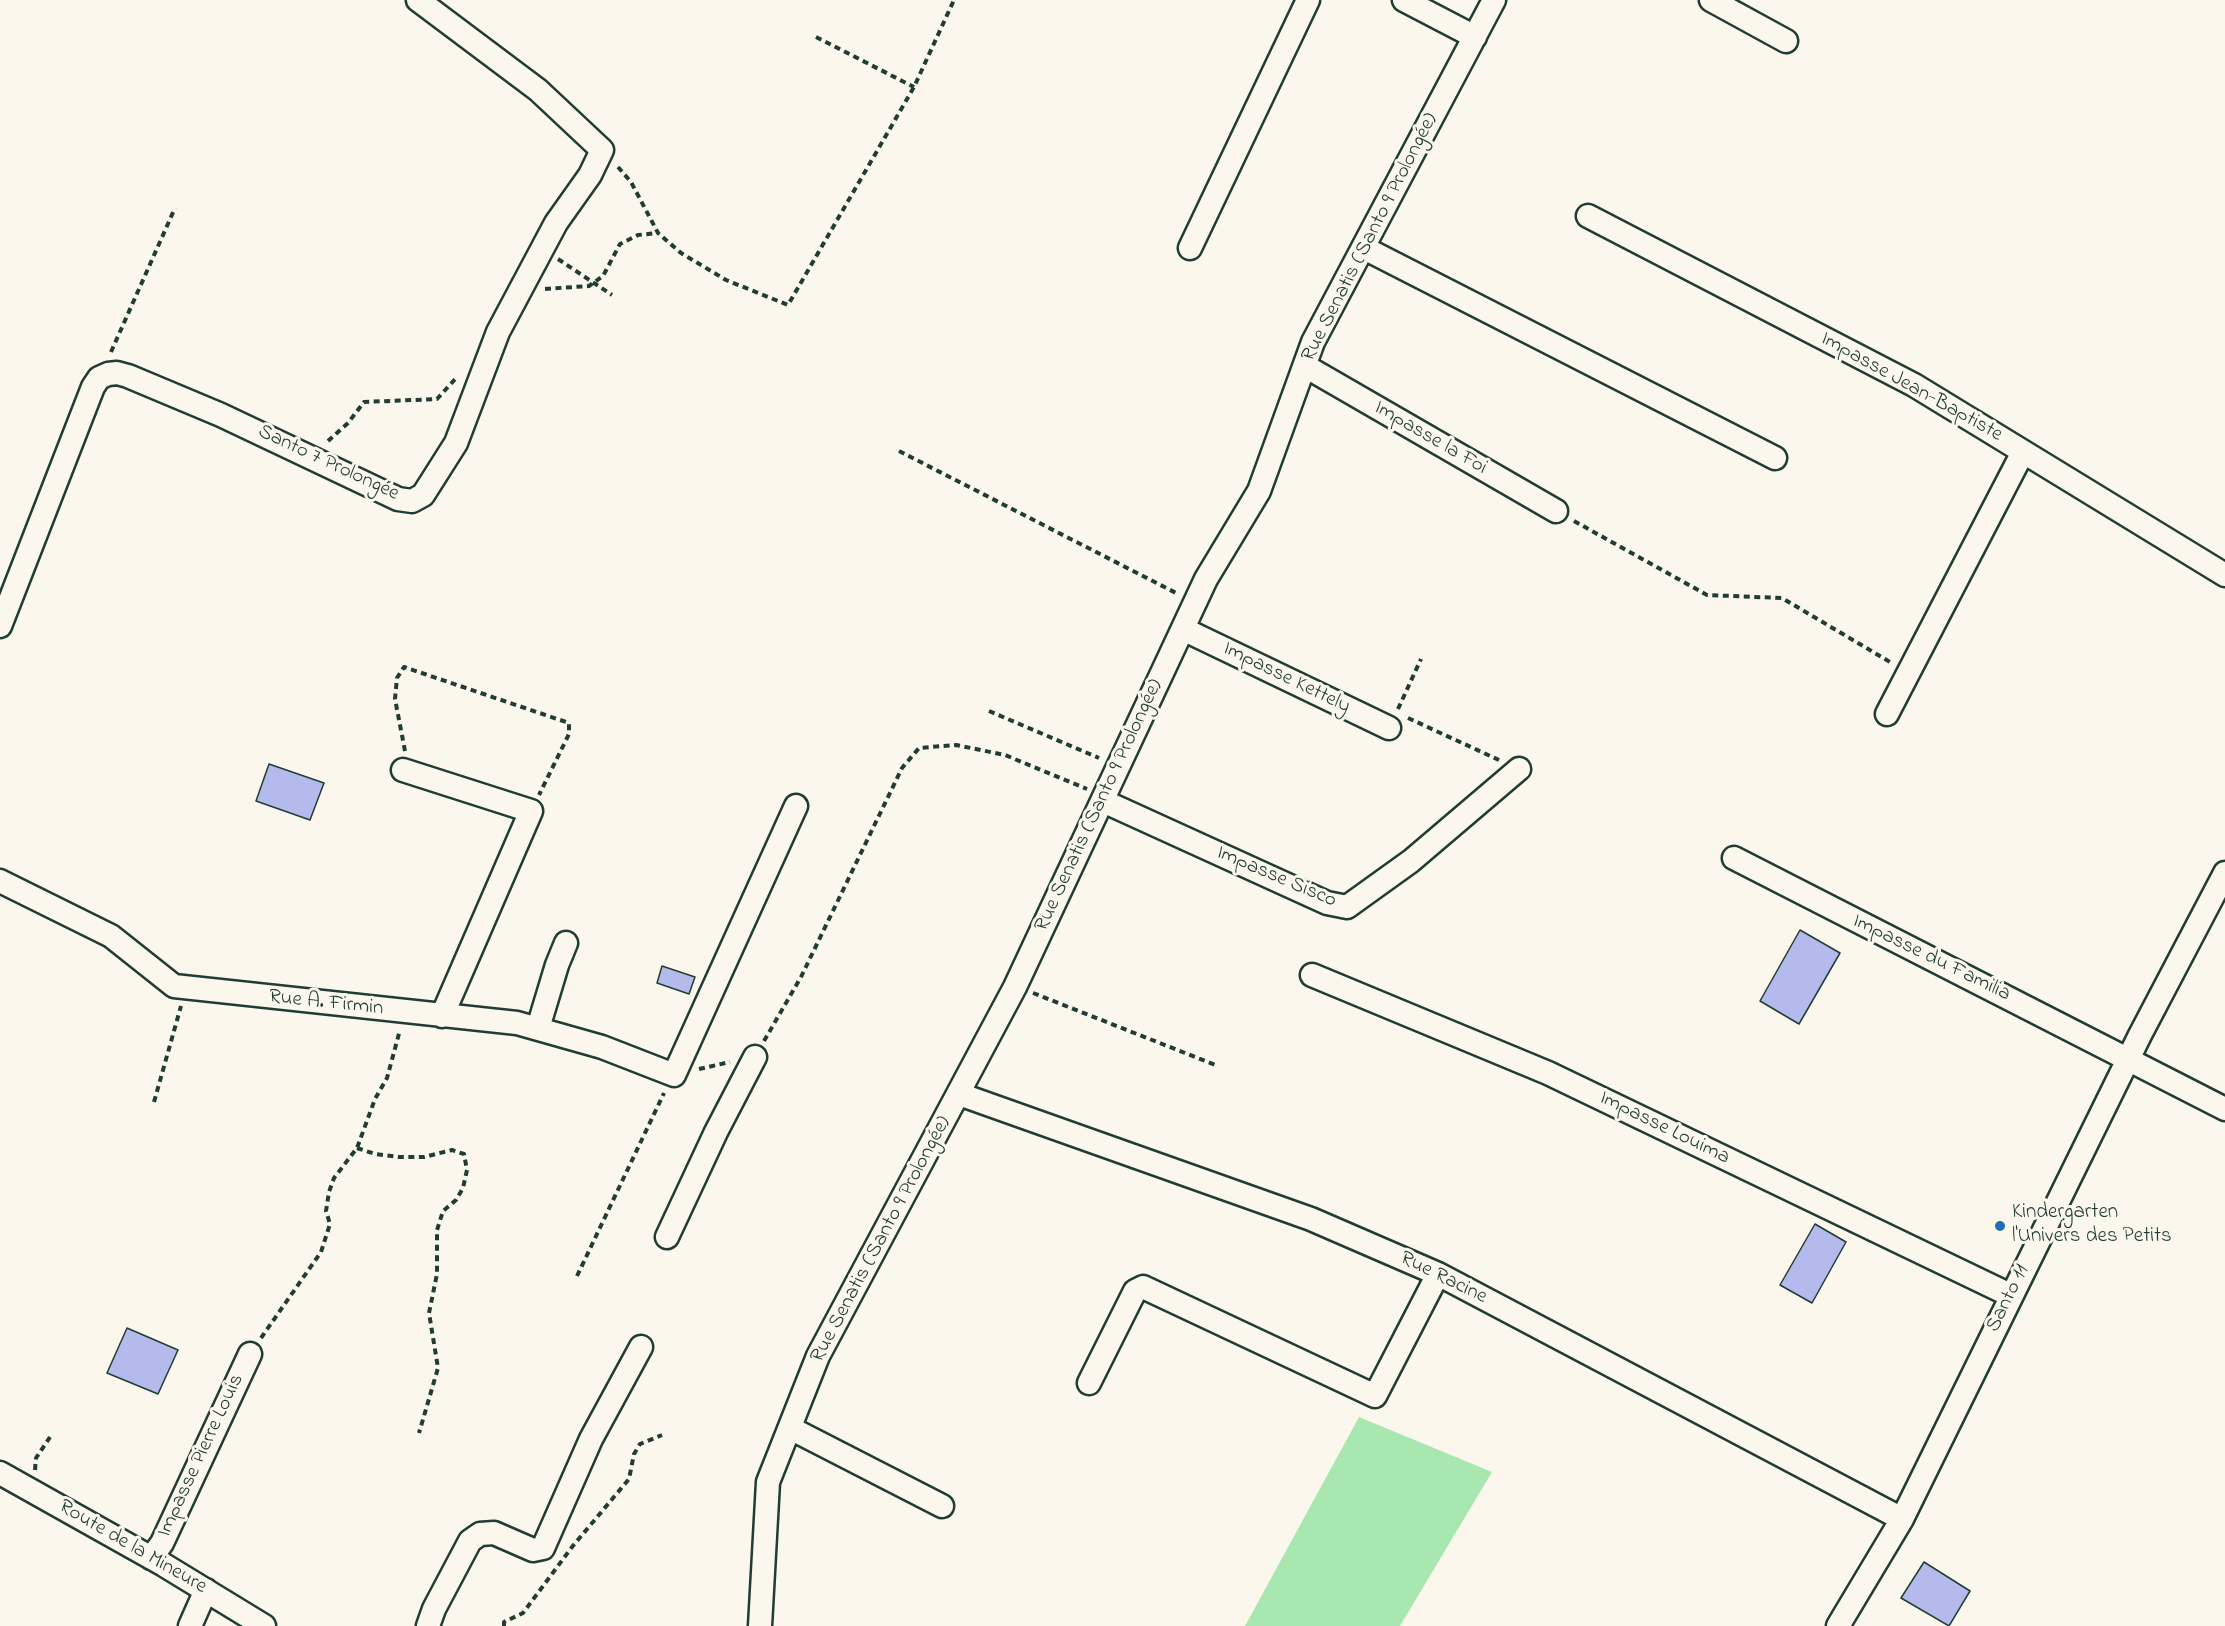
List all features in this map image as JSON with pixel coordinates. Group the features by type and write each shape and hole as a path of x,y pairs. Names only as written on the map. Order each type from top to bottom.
{"street":[{"path":"418,0 538,90 602,150"},
{"path":"1190,248 1308,0"},
{"path":"1404,0 1475,37"},
{"name":"Rue Senatis (Santo 9 Prolongée)","path":"760,1626 768,1482 818,1356 1016,987 1206,579 1259,491 1313,342 1494,0"},
{"path":"1711,0 1786,41"},
{"name":"Santo 7 Prolongée","path":"99,378 117,373 128,376 220,415 398,500 412,501 423,495 456,443 498,332 556,223 590,175 602,150"},
{"name":"Impasse Jean-Baptiste","path":"1588,216 1914,385 2225,575"},
{"path":"1364,248 1775,458"},
{"name":"Impasse la Foi","path":"1305,366 1556,511"},
{"path":"0,627 93,387 99,378"},
{"path":"1887,714 2023,452"},
{"name":"Impasse Kettely","path":"1183,629 1392,721"},
{"name":"Impasse Sisco","path":"1104,799 1327,903 1347,907 1412,861 1519,769"},
{"path":"403,770 531,811 442,1016"},
{"path":"674,1075 796,807"},
{"name":"Impasse du Familia","path":"1734,858 2225,1109"},
{"name":"Santo 11","path":"1838,1626 1902,1518 2010,1295 2225,873"},
{"name":"Rue A. Firmin","path":"0,881 111,936 174,986 538,1028 602,1047 674,1075"},
{"path":"538,1028 556,965 566,943"},
{"name":"Impasse Louima","path":"1312,975 1548,1073 2010,1295"},
{"path":"667,1237 716,1132 755,1057"},
{"name":"Rue Racine","path":"959,1094 1311,1219 1438,1274 1902,1518"},
{"path":"1089,1383 1135,1291 1143,1287 1375,1396 1438,1274"},
{"path":"428,1626 434,1609 470,1540 480,1534 494,1533 533,1550 543,1548 591,1439 641,1347"},
{"name":"Impasse Pierre Louis","path":"151,1558 162,1543 250,1354"},
{"path":"790,1428 942,1506"},
{"name":"Route de la Mineure","path":"0,1473 151,1558 264,1626"},
{"path":"190,1626 206,1590"}],"path":[{"path":"602,150 631,182 658,233 681,253 726,280 788,305 914,87 954,0"},
{"path":"816,37 914,87"},
{"path":"99,378 175,208"},
{"path":"520,292 594,283 603,276 620,244 638,235 658,233"},
{"path":"543,248 612,295"},
{"path":"302,453 331,440 364,402 436,399 465,370 486,361"},
{"path":"899,451 1195,603"},
{"path":"1556,511 1707,595 1782,598 1909,673"},
{"path":"1421,659 1392,721 1519,769"},
{"path":"403,770 406,757 405,740 395,699 397,678 404,667 569,723 569,734 531,811"},
{"path":"989,711 1119,767"},
{"path":"577,1276 674,1075 755,1057 801,977 902,768 919,748 956,745 1005,755 1104,799"},
{"path":"1016,987 1218,1066"},
{"path":"154,1102 186,988"},
{"path":"250,1354 303,1274 315,1264 330,1224 326,1212 334,1178 357,1148 375,1099 387,1078 390,1059 405,1012"},
{"path":"357,1148 375,1154 399,1157 424,1157 452,1150 464,1154 467,1170 464,1188 456,1200 443,1211 437,1230 436,1274 429,1313 438,1368 418,1432"},
{"path":"504,1626 504,1622 524,1613 572,1547 629,1479 633,1469 634,1454 640,1444 662,1435"},
{"path":"33,1492 36,1458 50,1437"}],"green space":[{"path":"1359,1417 1492,1472 1400,1626 1245,1626"}],"building":[{"path":"269,764 324,783 310,820 256,801"},
{"path":"1800,930 1840,953 1799,1024 1760,1001"},
{"path":"662,966 695,977 689,994 657,983"},
{"path":"1815,1224 1846,1242 1812,1303 1780,1285"},
{"path":"127,1328 178,1350 158,1394 107,1373"},
{"path":"1924,1562 1970,1591 1949,1626 1901,1598"}],"place":[{"name":"Kindergarten l'Univers des Petits","path":"2000,1226"}]}
